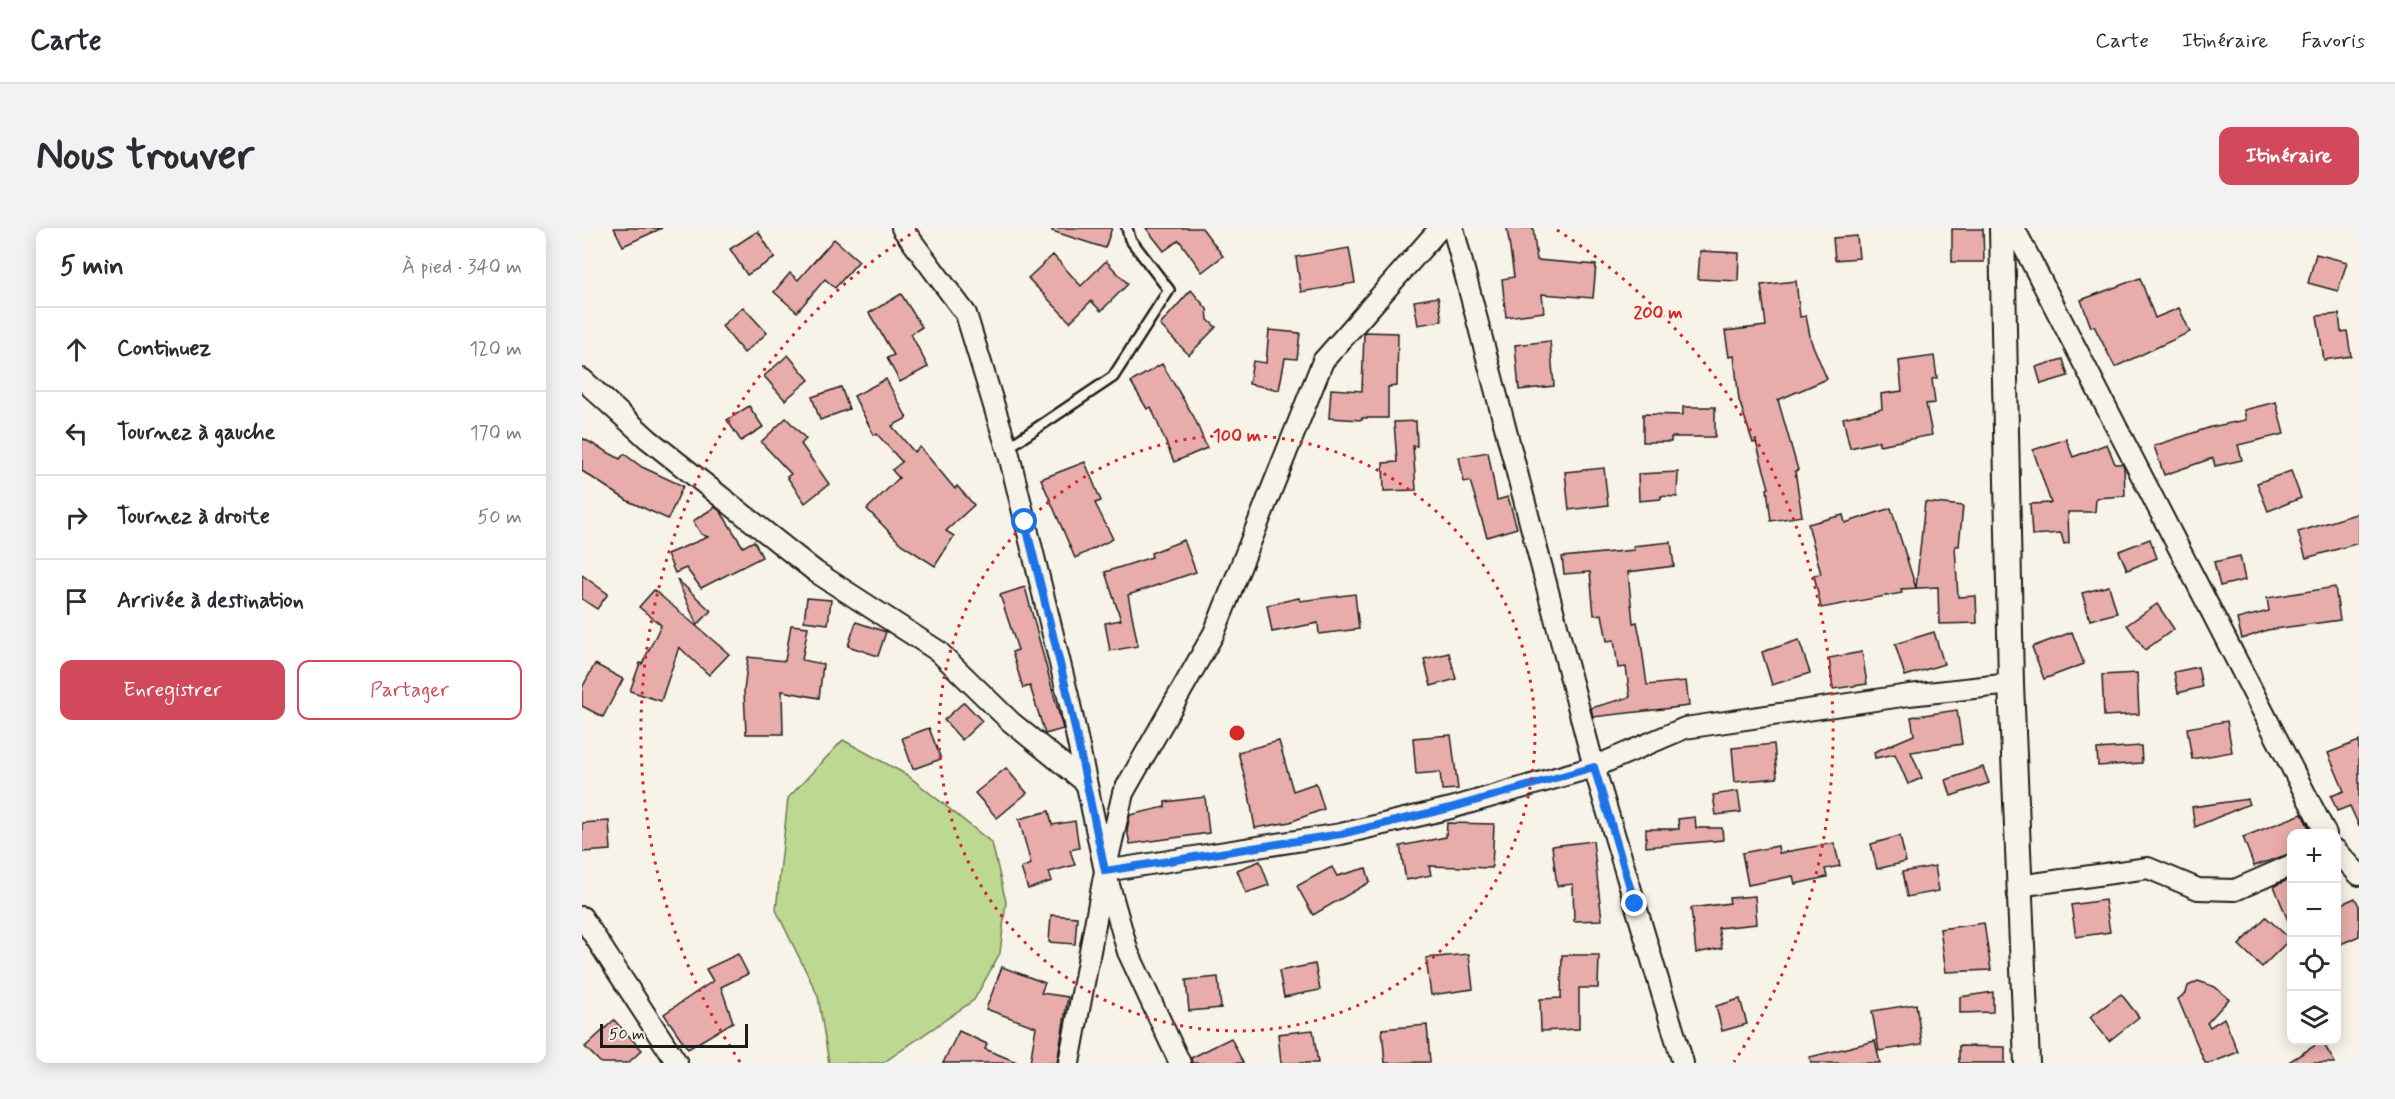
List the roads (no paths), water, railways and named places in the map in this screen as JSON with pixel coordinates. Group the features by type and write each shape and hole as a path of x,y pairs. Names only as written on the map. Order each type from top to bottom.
{"street":[{"path":"902,228 966,314 1007,448 1069,700 1105,871 1128,952 1180,1063"},
{"path":"1069,1063 1105,871 1123,793 1214,633 1323,361 1440,228"},
{"path":"1453,228 1594,767 1683,1063"},
{"path":"2002,228 2011,684 2027,1063"},
{"path":"2014,228 2323,829"},
{"path":"582,379 648,439 816,572 938,651 1011,722 1086,783"},
{"path":"1105,871 1341,834 1450,808 1594,767 1685,728 1909,695 2011,684"},
{"path":"2341,854 2359,874"},
{"path":"2018,886 2148,868 2198,889 2235,890 2287,867"},
{"path":"582,917 677,1063"}],"lane":[{"path":"1007,448 1113,377 1169,290 1130,239 1127,228"}]}
